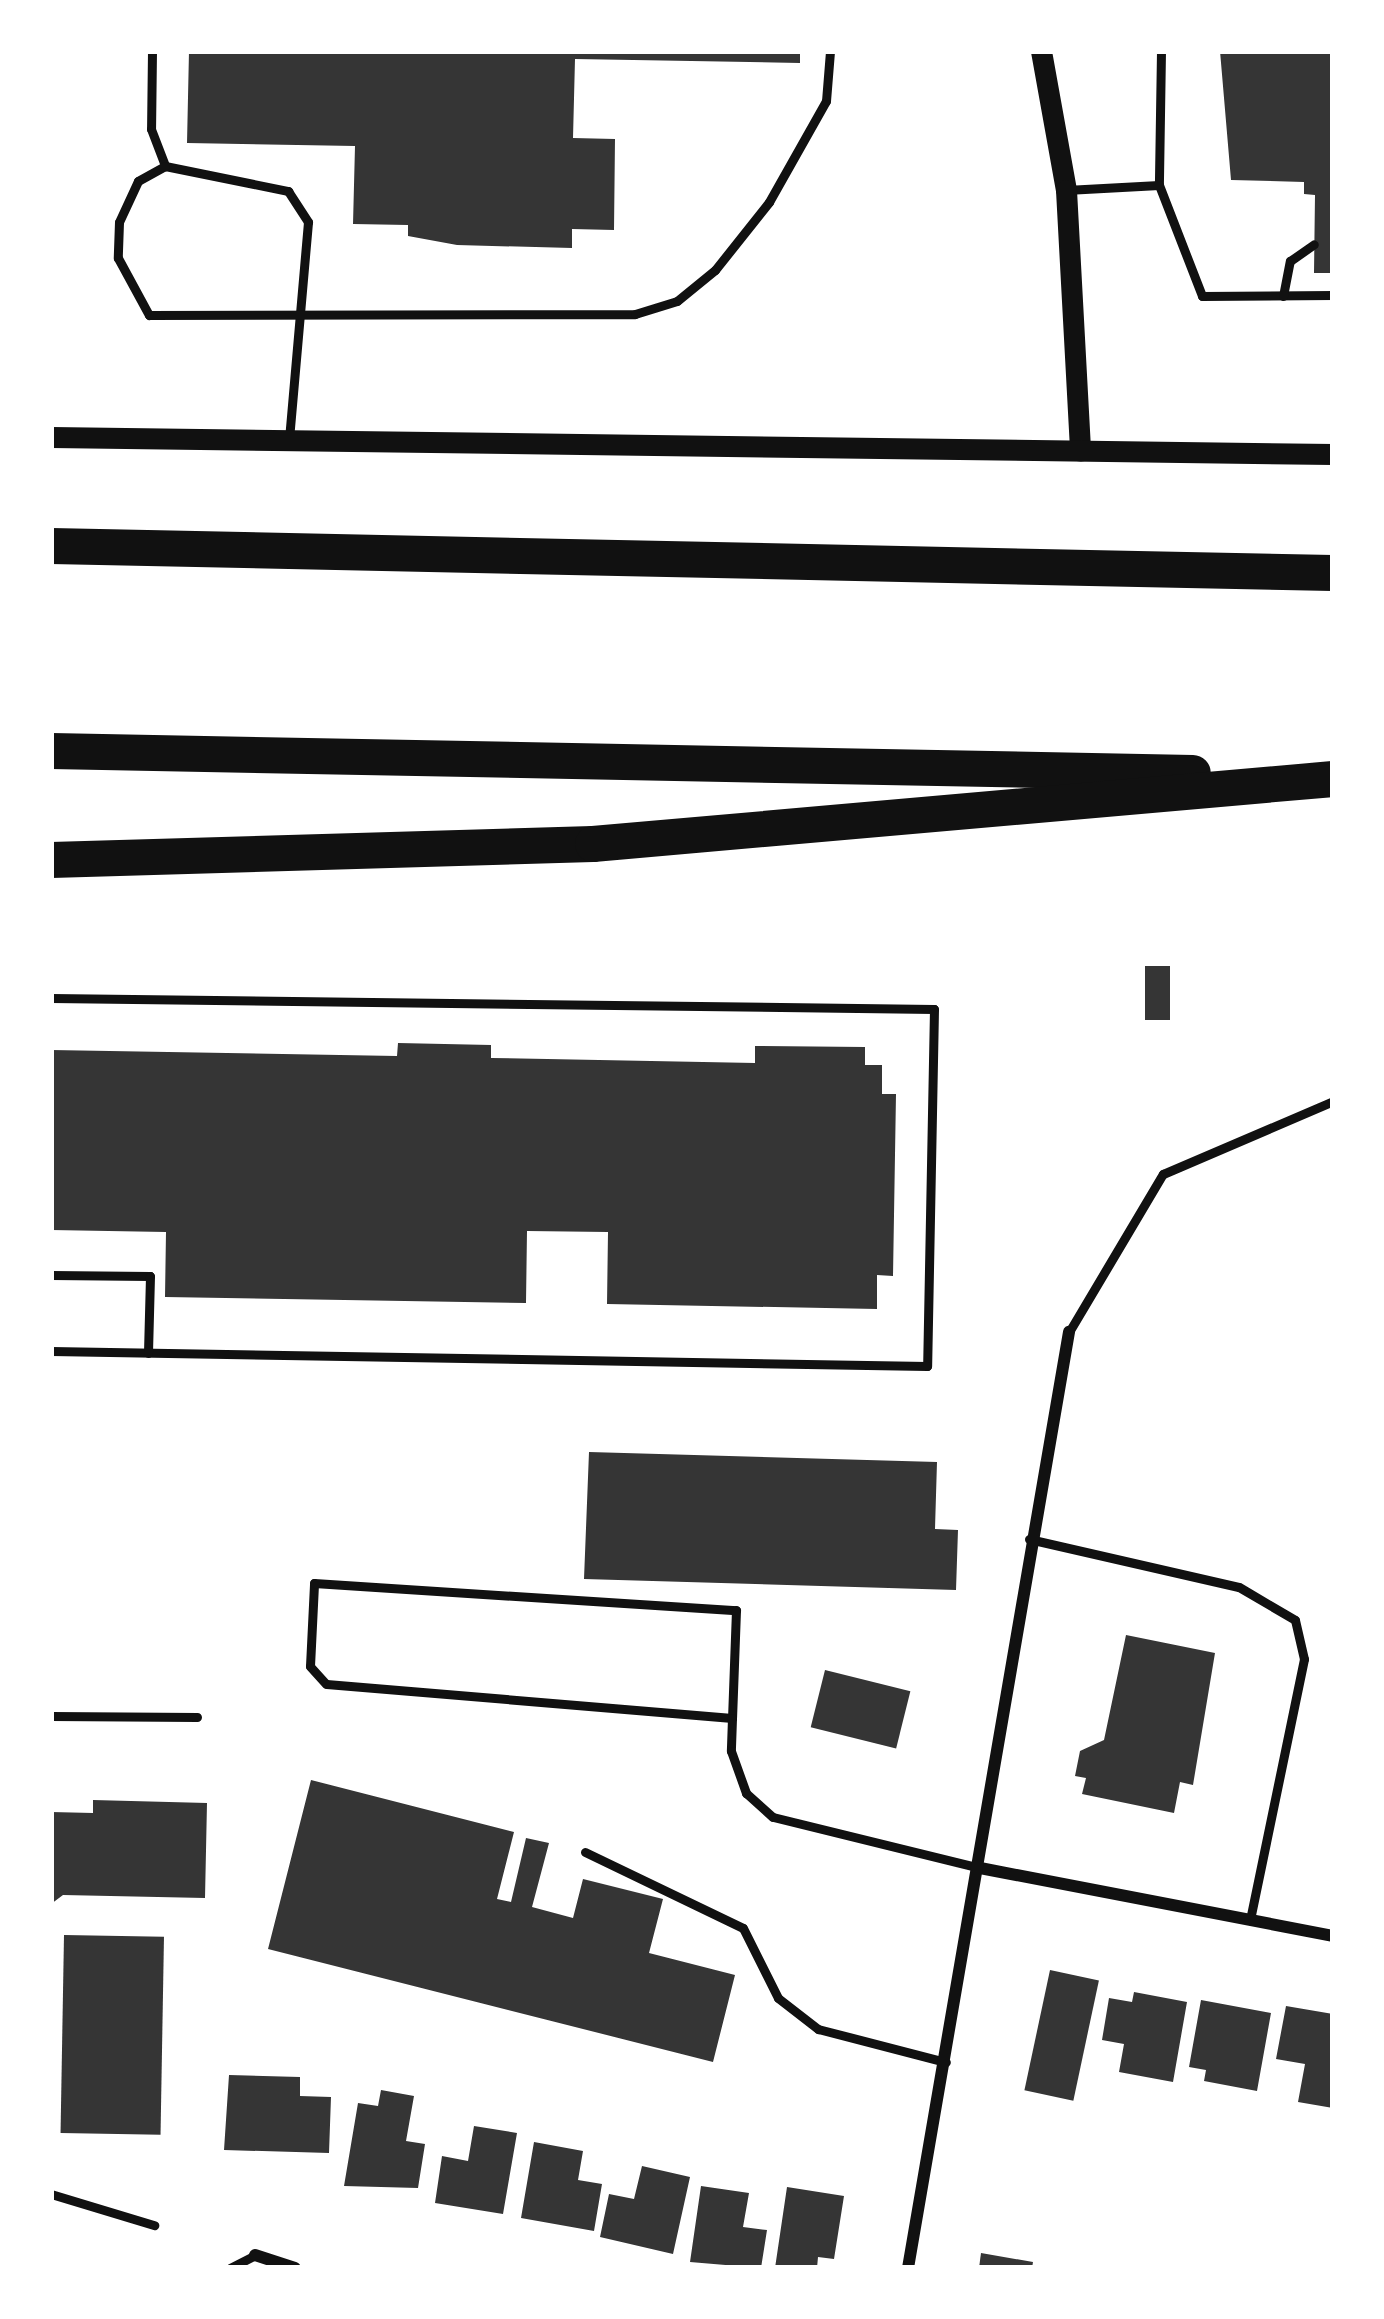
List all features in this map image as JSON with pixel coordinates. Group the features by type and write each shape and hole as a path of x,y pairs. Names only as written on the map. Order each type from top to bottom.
{"highway":[{"path":"51,546 1333,573"},
{"path":"51,751 1333,777"},
{"path":"51,860 570,845 1333,777"}],"street":[{"path":"1041,51 1066,190 1080,451"},
{"path":"51,436 1333,454"},
{"path":"908,2268 980,1868 1029,1539 1069,1332"},
{"path":"980,1868 1333,1936"},
{"path":"255,2255 295,2268"}],"lane":[{"path":"152,51 152,129 165,166"},
{"path":"289,441 298,314 308,222 288,190 165,166 138,181 119,222 118,258 149,315 298,314 596,318 677,301 715,270 802,153 826,101 830,51"},
{"path":"1161,51 1159,185 1202,296 1333,295"},
{"path":"1066,190 1159,185"},
{"path":"1283,296 1290,261 1314,244"},
{"path":"51,998 934,1009 927,1366 51,1351"},
{"path":"1069,1332 1163,1174 1333,1101"},
{"path":"51,1274 150,1276 148,1353"},
{"path":"1029,1539 1239,1587 1295,1620 1304,1659 1250,1920"},
{"path":"732,1718 326,1684 310,1666 314,1583 736,1610 732,1718 746,1793 773,1817 980,1868"},
{"path":"51,1716 197,1717"},
{"path":"585,1852 742,1928 778,1998 818,2029 946,2062"},
{"path":"51,2194 154,2225"},
{"path":"230,2268 255,2255"}],"building":[{"path":"189,51 800,51 800,63 575,59 573,138 615,139 614,230 572,229 572,248 457,245 408,236 408,225 353,224 355,146 187,143"},
{"path":"1220,51 1333,51 1333,273 1314,273 1315,195 1304,194 1304,182 1231,180"},
{"path":"1145,966 1170,966 1170,1020 1145,1020"},
{"path":"398,1043 491,1045 491,1058 755,1063 755,1046 865,1047 865,1065 882,1065 882,1094 896,1094 893,1276 877,1275 877,1309 607,1304 608,1232 527,1231 526,1303 165,1297 166,1232 51,1230 51,1050 397,1056"},
{"path":"589,1452 937,1462 935,1529 958,1530 956,1590 584,1579"},
{"path":"1126,1635 1215,1653 1193,1785 1180,1782 1174,1813 1082,1794 1086,1778 1075,1776 1080,1751 1104,1740"},
{"path":"825,1670 910,1691 896,1749 811,1727"},
{"path":"311,1780 514,1832 497,1899 511,1902 526,1838 549,1843 532,1907 573,1918 583,1879 663,1899 649,1953 735,1975 713,2062 268,1949"},
{"path":"93,1800 207,1803 205,1898 63,1895 51,1904 51,1812 93,1813"},
{"path":"64,1935 164,1937 161,2135 61,2133"},
{"path":"1050,1970 1099,1980 1073,2101 1024,2090"},
{"path":"1134,1992 1187,2002 1173,2082 1119,2072 1124,2044 1102,2040 1109,1998 1132,2002"},
{"path":"1201,2000 1271,2013 1257,2091 1204,2081 1206,2070 1189,2067"},
{"path":"1286,2006 1333,2014 1333,2108 1298,2102 1305,2064 1276,2059"},
{"path":"229,2075 300,2077 300,2096 331,2097 329,2153 224,2150"},
{"path":"381,2090 414,2096 406,2141 425,2144 418,2188 344,2186 358,2103 378,2106"},
{"path":"474,2126 517,2133 503,2214 435,2203 442,2156 468,2161"},
{"path":"534,2142 583,2151 578,2180 602,2184 594,2231 521,2218"},
{"path":"642,2166 690,2177 673,2254 600,2237 609,2194 634,2199"},
{"path":"701,2186 749,2193 743,2227 767,2230 761,2268 690,2262"},
{"path":"787,2187 844,2196 834,2259 818,2257 817,2268 775,2268"},
{"path":"981,2253 1033,2262 1032,2268 979,2268"}]}
